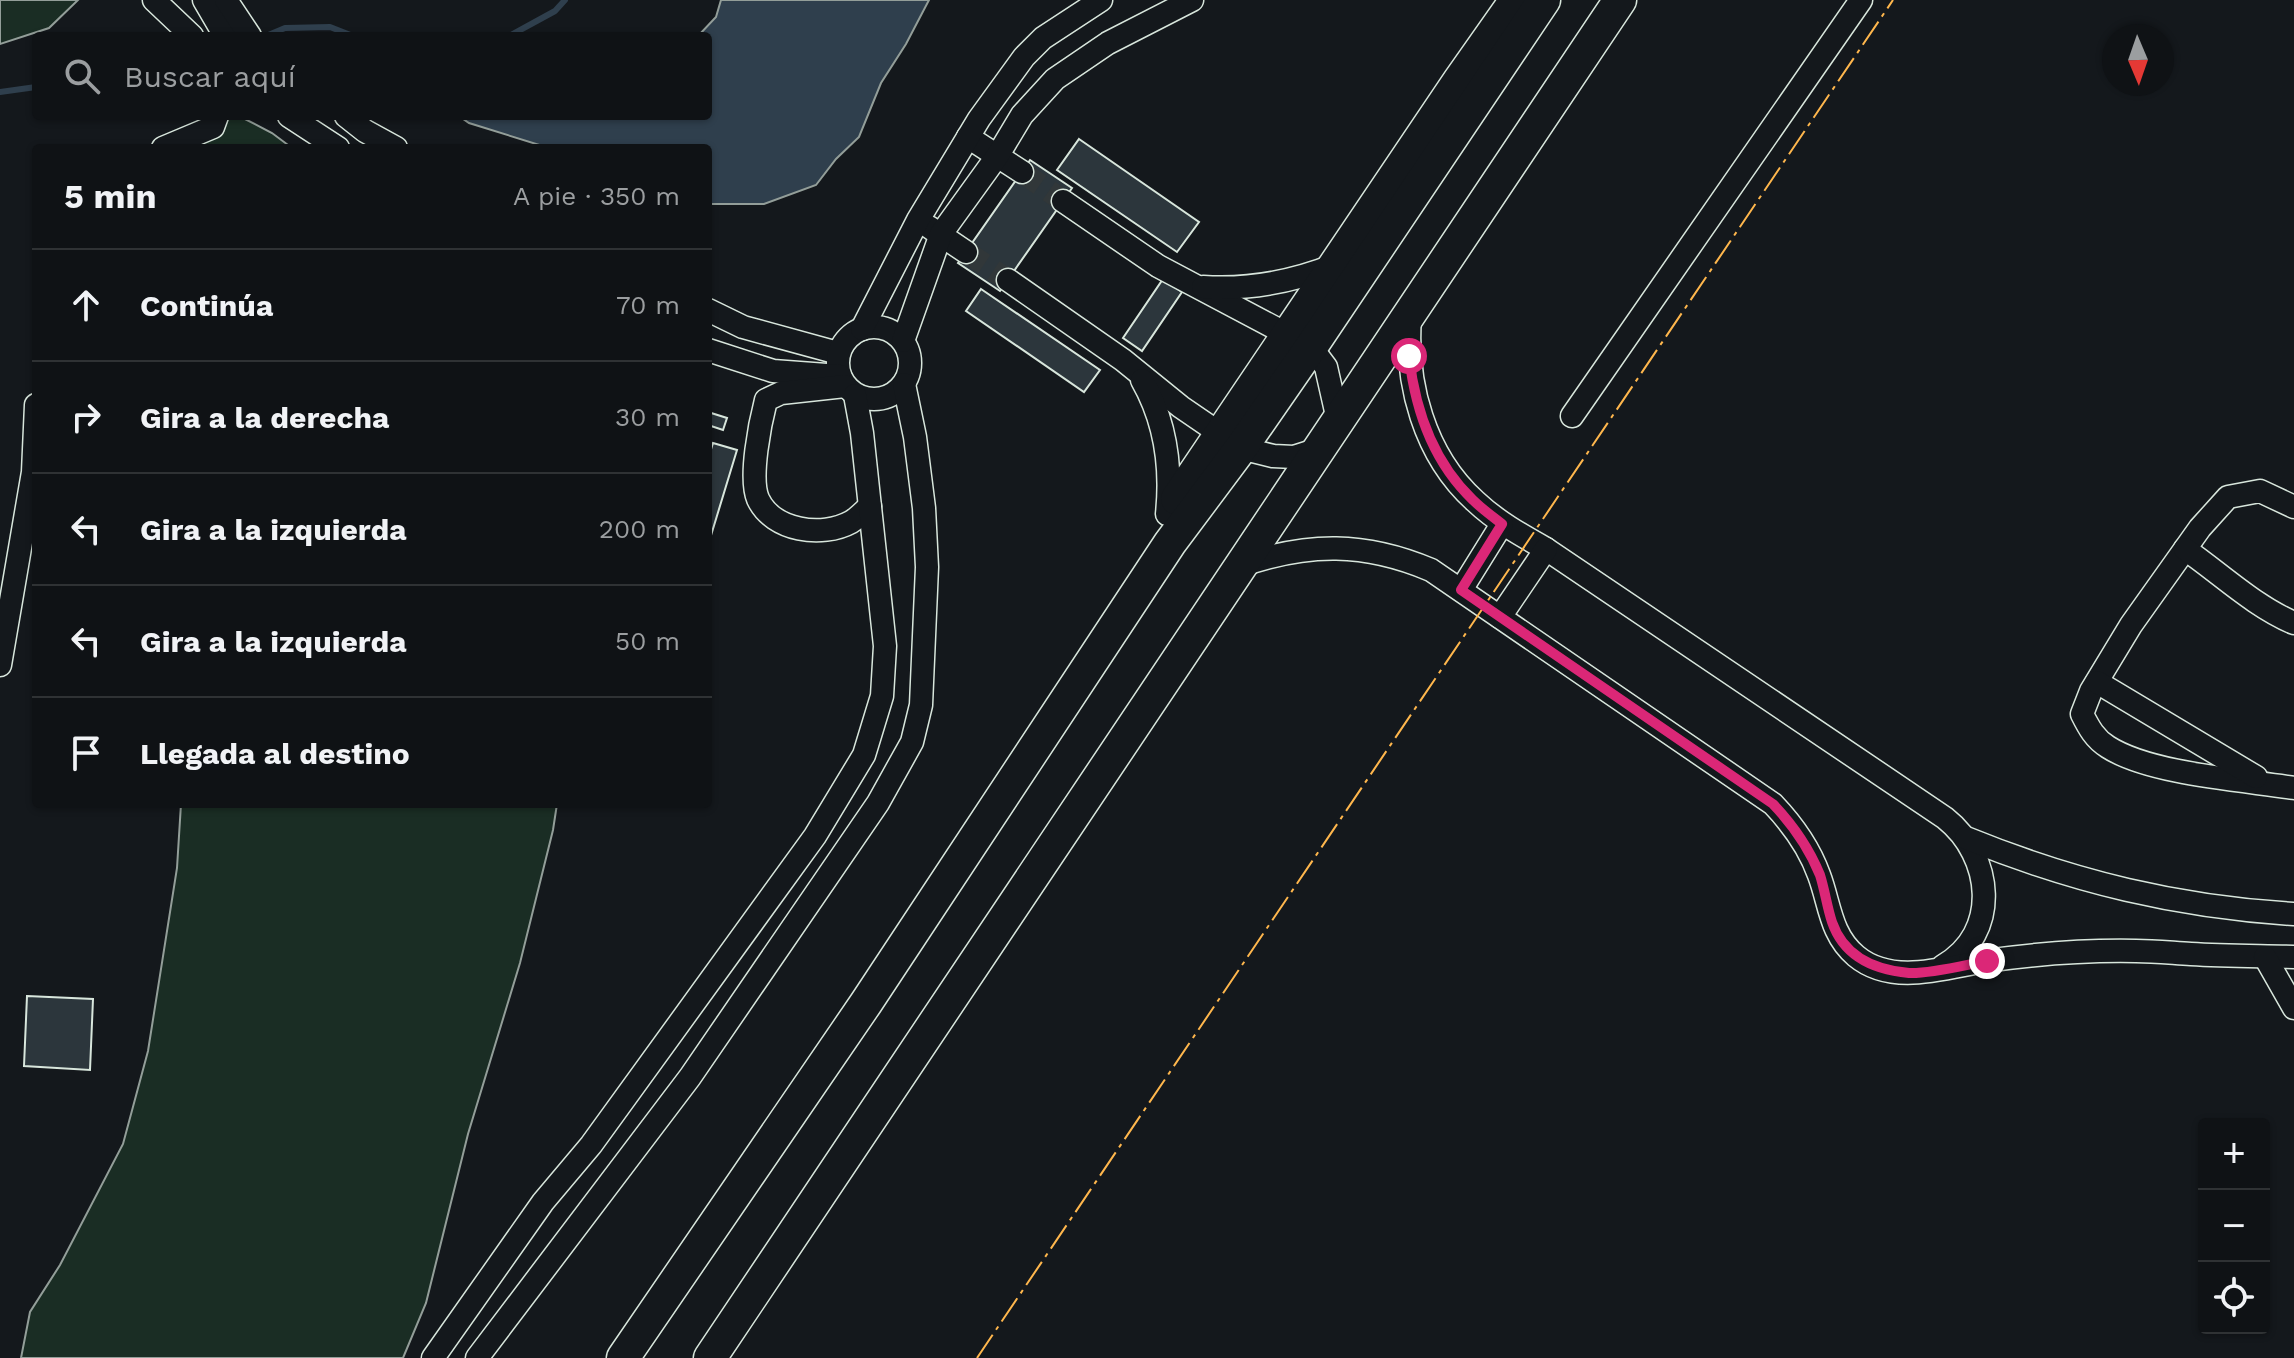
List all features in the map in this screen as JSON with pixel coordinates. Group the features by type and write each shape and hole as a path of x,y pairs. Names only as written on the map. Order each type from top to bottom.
{"highway":[{"path":"1300,340 1335,265 1516,0"},
{"path":"623,1358 866,1003 1170,543 1231,441 1544,0"},
{"path":"710,1358 1620,0"},
{"path":"866,1003 872,966 894,925 1167,514 1231,441"}],"street":[{"path":"154,0 188,32"},
{"path":"862,329 918,220 968,137 1024,57 1043,38 1101,0"},
{"path":"903,341 941,234 998,155 1022,115 1055,79 1108,43 1192,0"},
{"path":"1572,416 1861,0"},
{"path":"220,4 239,32"},
{"path":"173,144 213,127 216,120"},
{"path":"295,120 332,144"},
{"path":"351,120 389,144"},
{"path":"968,137 1022,172"},
{"path":"1063,201 1158,266 1300,340 1326,367 1338,420"},
{"path":"918,220 966,252"},
{"path":"1193,286 1228,288 1264,285 1312,274 1335,265"},
{"path":"1008,280 1231,441 1273,456 1294,457 1319,449"},
{"path":"712,312 743,327 838,353"},
{"path":"1410,312 1411,377 1416,399 1432,442 1457,483 1473,501 1502,524 1546,549 1945,818 1966,838 1983,880 1982,912 1965,949 1956,958 1934,970"},
{"path":"433,1358 543,1202 591,1145 805,849 864,755 882,696 885,646 862,433 846,386 837,365 843,343 862,329 884,329 903,341 908,351 909,374 904,384 887,397 876,400 846,386 773,371 712,351"},
{"path":"1138,371 1155,406 1166,444 1170,490 1167,514"},
{"path":"477,1358 690,1077 878,803 912,742 921,705 927,567 924,508 915,437 904,384"},
{"path":"846,386 781,393 766,400 755,478 758,498 771,518 794,528 824,530 838,526 851,522 870,506"},
{"path":"0,665 32,478"},
{"path":"2294,507 2260,491 2228,497 2200,528 2131,625 2082,714 2091,732 2109,748 2170,769 2294,788"},
{"path":"1461,590 1502,524"},
{"path":"1240,566 1291,551 1343,548 1388,555 1431,570 1773,804 1807,849 1820,875 1833,925 1848,949 1858,958 1884,970 1910,973 2040,955 2089,952 2294,957"},
{"path":"1500,617 1546,549"},
{"path":"2185,549 2250,598 2294,623"},
{"path":"2097,682 2267,784"},
{"path":"1966,838 2036,865 2108,887 2183,902 2294,914"},
{"path":"2265,957 2294,1008"}],"green space":[{"path":"0,0 78,0 49,28 0,44"},
{"path":"217,120 247,120 287,144 195,144"},
{"path":"181,808 556,808 520,963 468,1134 426,1303 403,1358 21,1358 30,1312 60,1265 123,1144 148,1051 177,868"}],"water":[{"path":"721,0 929,0 881,83 859,137 836,159 816,185 764,204 712,204 712,144 536,144 465,120 712,120 712,32 702,32 716,17"}],"building":[{"path":"1079,139 1199,222 1177,252 1057,170"},
{"path":"1030,160 1072,188 1000,291 958,263"},
{"path":"1163,279 1182,292 1142,351 1123,338"},
{"path":"981,289 1100,370 1084,392 966,311"},
{"path":"712,413 727,418 723,430 712,426"},
{"path":"713,443 737,450 712,532"},
{"path":"27,996 93,999 90,1070 24,1066"}],"waterway":[{"path":"516,32 555,11 565,0"},
{"path":"276,32 285,28 330,27 343,32"},
{"path":"0,92 32,88"}],"tunnel":[{"path":"1022,172 1063,201"},
{"path":"966,252 1008,280"}],"power":[{"path":"977,1358 1893,0"}],"route":[{"path":"1409,356 1416,399 1432,442 1457,483 1473,501 1502,524 1461,590 1773,804 1801,839 1820,875 1833,925 1848,949 1858,958 1884,970 1910,973 1987,961"}]}
